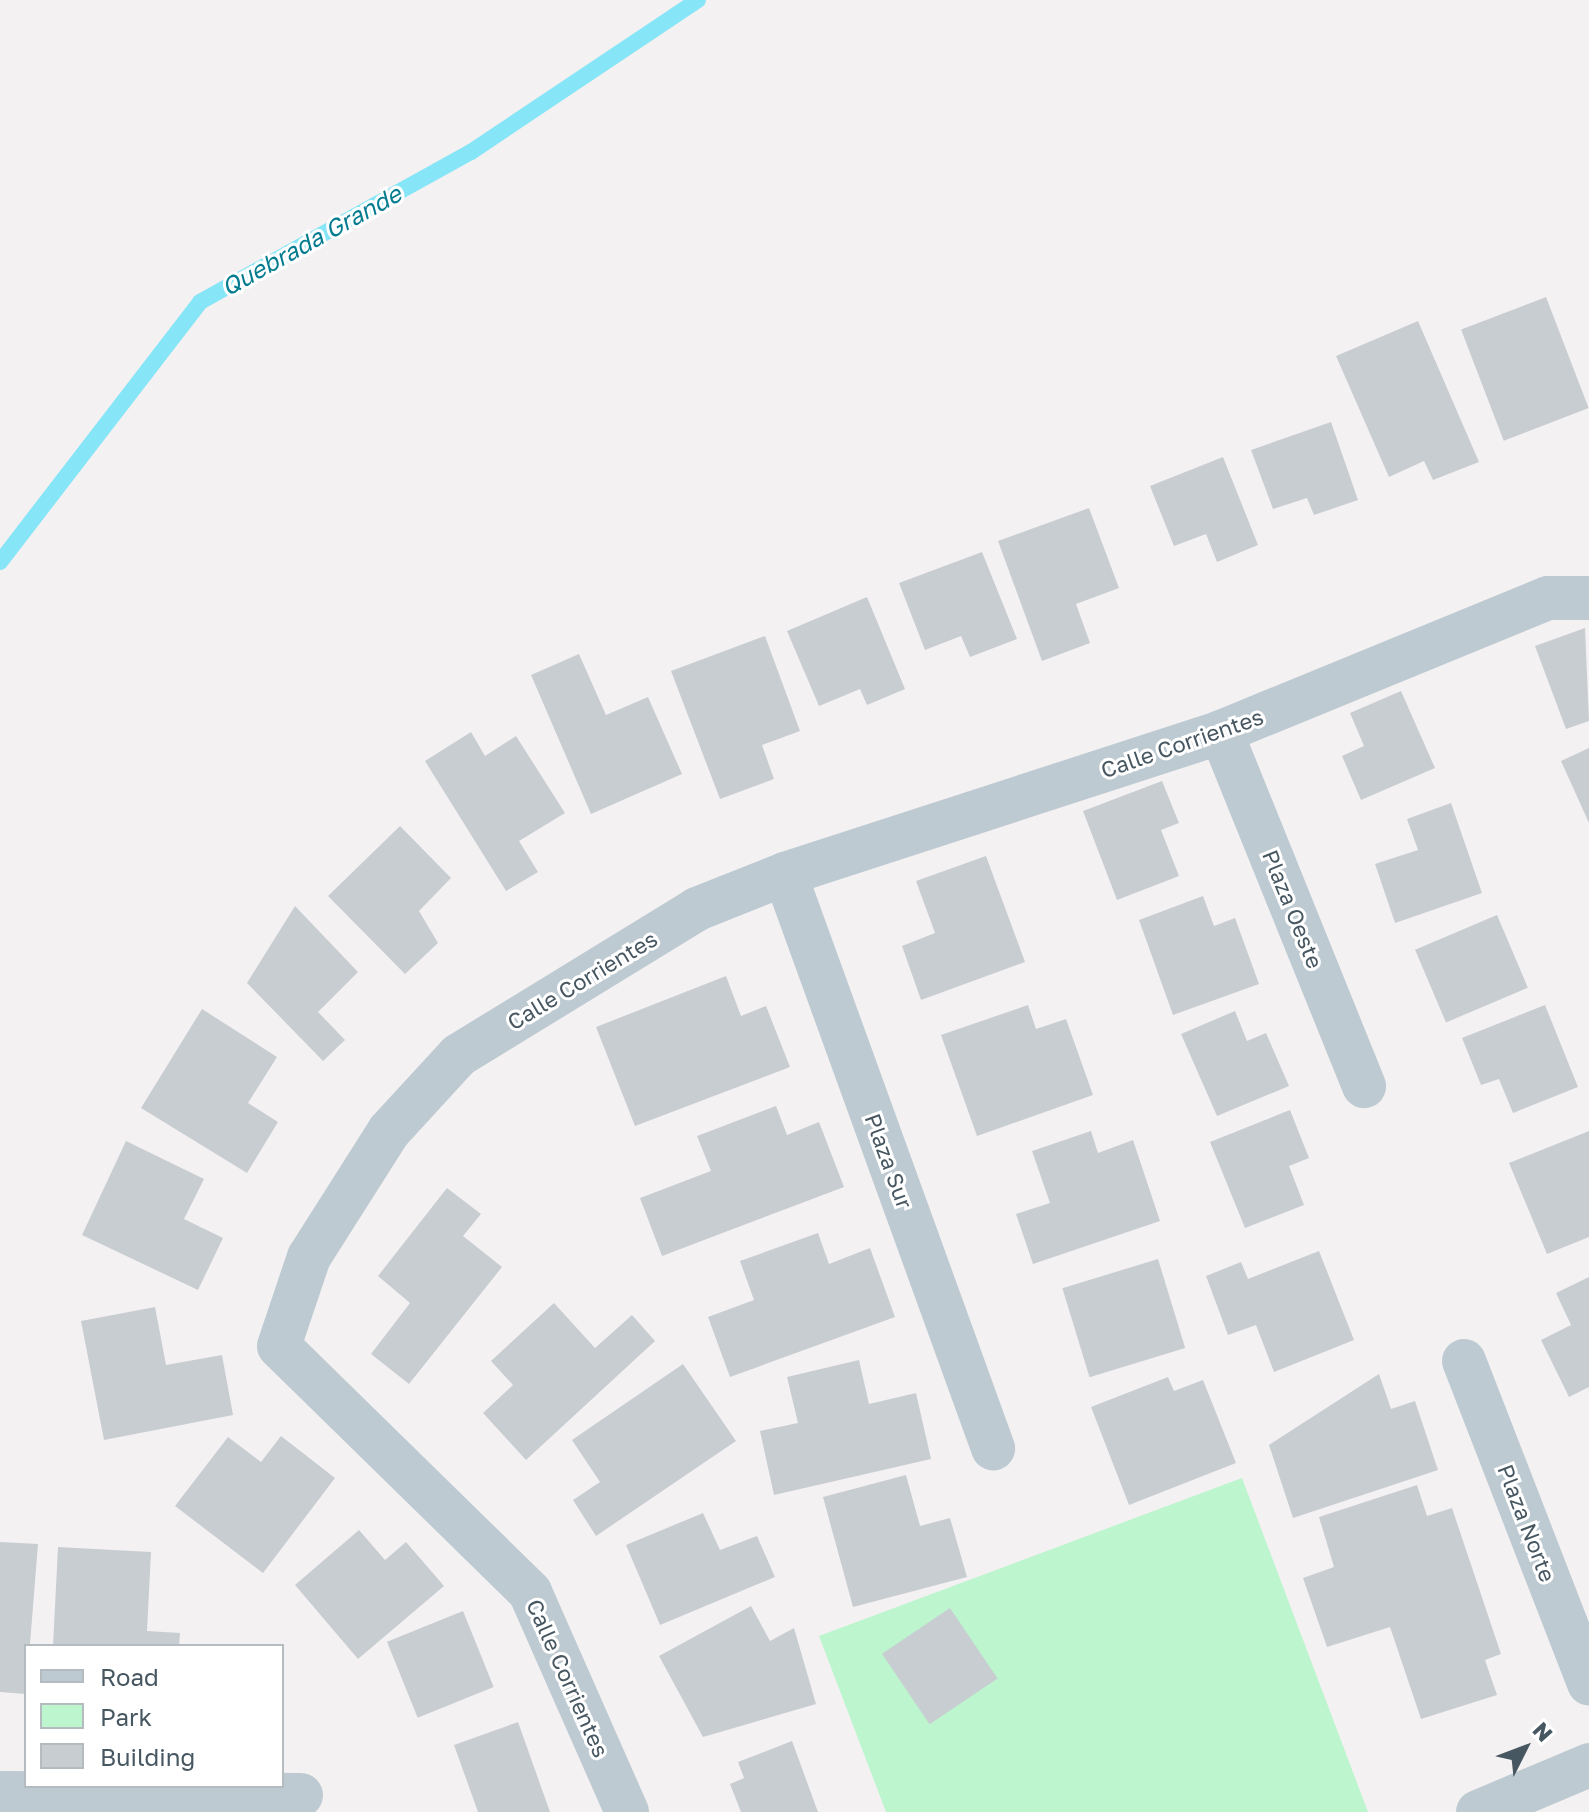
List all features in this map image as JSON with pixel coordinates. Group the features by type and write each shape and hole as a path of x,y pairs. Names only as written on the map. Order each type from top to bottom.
{"street":[{"name":"Calle Corrientes","path":"627,1812 530,1592 279,1346 309,1257 389,1131 459,1055 697,909 785,874 1221,732 1548,598 1589,598"},
{"name":"Plaza Oeste","path":"1221,732 1364,1086"},
{"name":"Plaza Sur","path":"785,874 993,1448"},
{"name":"Plaza Norte","path":"1464,1361 1589,1684"},
{"path":"1493,1809 1589,1765"},
{"path":"0,1793 301,1795"}],"green space":[{"path":"1242,1478 1368,1812 886,1812 819,1636"}],"building":[{"path":"1546,297 1589,408 1504,441 1461,330"},
{"path":"1418,321 1479,462 1433,480 1424,461 1389,477 1336,356"},
{"path":"1331,422 1358,500 1314,515 1307,498 1273,509 1251,450"},
{"path":"1223,457 1258,545 1217,562 1206,534 1174,546 1150,486"},
{"path":"1089,508 1119,588 1076,604 1090,643 1042,661 998,541"},
{"path":"982,552 1017,639 970,657 961,636 925,650 899,583"},
{"path":"867,597 905,689 867,705 860,689 819,706 787,631"},
{"path":"1585,628 1589,721 1566,729 1535,646"},
{"path":"765,636 800,731 762,745 774,779 720,799 671,671"},
{"path":"579,654 606,715 648,697 682,774 591,814 531,675"},
{"path":"1401,691 1435,768 1361,800 1342,756 1364,746 1350,713"},
{"path":"471,732 485,756 516,736 565,813 519,841 538,872 506,891 425,761"},
{"path":"1589,748 1589,823 1561,761"},
{"path":"1162,781 1179,823 1161,830 1179,876 1117,900 1083,811"},
{"path":"1451,803 1482,893 1395,923 1375,864 1418,850 1407,819"},
{"path":"400,826 451,878 419,911 438,943 405,974 328,896"},
{"path":"986,856 1025,962 921,1000 902,946 935,933 916,881"},
{"path":"1203,896 1214,926 1235,918 1259,984 1173,1015 1139,920"},
{"path":"295,906 358,972 318,1012 345,1040 323,1061 247,983"},
{"path":"1497,915 1528,988 1446,1022 1415,950"},
{"path":"726,976 741,1016 766,1006 790,1067 635,1126 596,1027"},
{"path":"1028,1005 1036,1029 1066,1019 1093,1095 977,1136 941,1035"},
{"path":"1545,1005 1578,1087 1513,1113 1499,1079 1481,1085 1462,1038"},
{"path":"202,1009 277,1057 248,1103 278,1122 247,1173 141,1108"},
{"path":"1235,1011 1247,1041 1266,1033 1289,1086 1217,1116 1181,1034"},
{"path":"776,1106 787,1135 819,1122 844,1187 662,1256 640,1198 711,1171 697,1136"},
{"path":"1290,1110 1309,1158 1289,1166 1304,1205 1245,1228 1210,1142"},
{"path":"1091,1131 1098,1153 1133,1140 1160,1221 1033,1264 1016,1214 1050,1203 1032,1151"},
{"path":"1589,1131 1589,1237 1547,1254 1509,1163"},
{"path":"126,1141 204,1179 184,1219 223,1238 198,1290 82,1235"},
{"path":"447,1188 481,1214 463,1236 502,1267 409,1384 371,1354 410,1303 378,1276"},
{"path":"818,1233 829,1264 870,1248 895,1317 730,1377 708,1317 754,1300 740,1261"},
{"path":"1319,1251 1354,1340 1274,1372 1256,1325 1228,1335 1206,1276 1241,1262 1248,1279"},
{"path":"1158,1259 1185,1348 1090,1377 1062,1288"},
{"path":"1589,1277 1589,1387 1569,1397 1541,1340 1571,1325 1556,1293"},
{"path":"554,1303 595,1348 632,1315 655,1341 526,1460 483,1413 513,1385 491,1361"},
{"path":"155,1307 166,1365 222,1355 233,1415 104,1440 81,1321"},
{"path":"859,1360 869,1404 916,1393 931,1459 774,1495 760,1431 798,1423 787,1377"},
{"path":"683,1364 736,1441 596,1536 573,1500 600,1482 572,1440"},
{"path":"1379,1374 1391,1409 1415,1401 1438,1470 1293,1518 1269,1445"},
{"path":"1168,1377 1174,1391 1203,1380 1236,1463 1129,1505 1091,1407"},
{"path":"281,1436 335,1478 263,1573 175,1506 228,1437 261,1462"},
{"path":"906,1475 920,1526 950,1518 967,1577 853,1607 823,1497"},
{"path":"1417,1485 1427,1516 1452,1508 1501,1654 1485,1660 1497,1695 1421,1719 1390,1627 1327,1647 1303,1578 1334,1567 1319,1517"},
{"path":"703,1513 720,1550 757,1536 775,1577 660,1625 626,1545"},
{"path":"359,1530 385,1560 406,1542 444,1586 358,1659 295,1585"},
{"path":"0,1542 38,1544 30,1644 24,1644 24,1694 0,1692"},
{"path":"58,1547 151,1552 147,1631 180,1633 179,1644 53,1644"},
{"path":"751,1606 770,1641 794,1628 816,1704 703,1737 659,1656"},
{"path":"950,1608 998,1678 930,1724 882,1654"},
{"path":"463,1611 494,1687 418,1718 387,1642"},
{"path":"518,1722 550,1812 478,1812 454,1745"},
{"path":"792,1741 818,1812 741,1812 730,1784 744,1778 738,1762"}],"waterway":[{"name":"Quebrada Grande","path":"0,562 200,302 471,152 698,0"}]}
